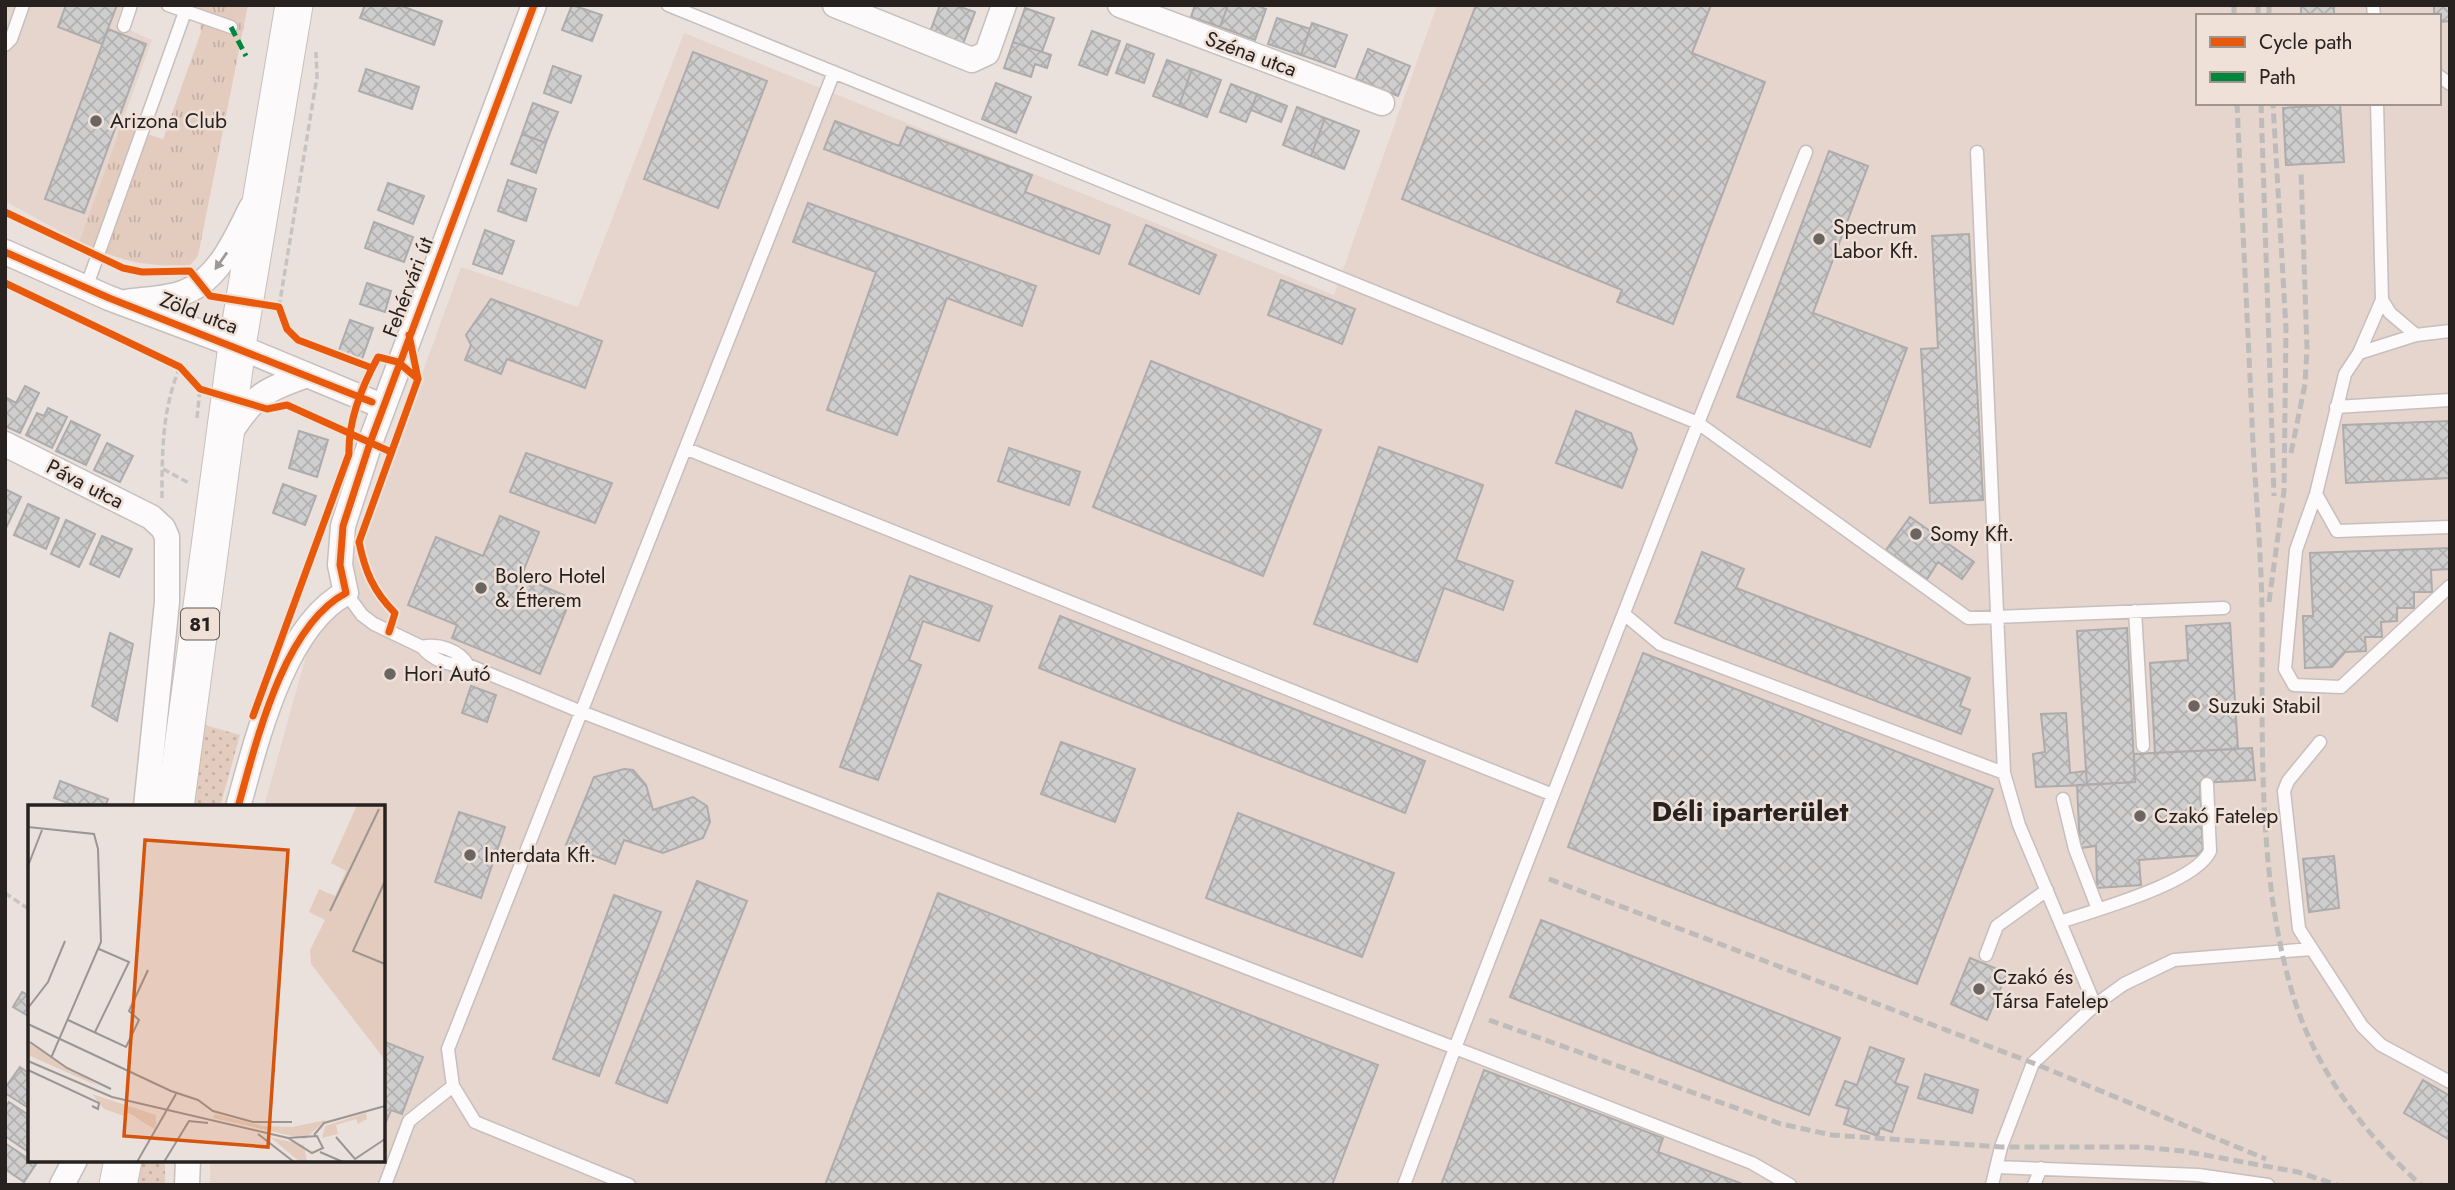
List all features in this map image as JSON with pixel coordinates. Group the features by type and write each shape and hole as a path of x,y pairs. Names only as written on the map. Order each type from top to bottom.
{"main road":[{"name":"81","path":"175,805 237,346 262,305 265,179 294,5"},
{"path":"118,1185 123,1162"}],"street":[{"name":"Fehérvári út","path":"346,593 340,565 344,526 382,406 534,5"},
{"path":"835,5 972,60 987,53 1004,5"},
{"name":"Széna utca","path":"1120,5 1382,103"},
{"name":"Zöld utca","path":"122,303 183,293 201,284 237,238 265,179"},
{"name":"Zöld utca","path":"5,252 122,303 237,346 382,406"},
{"path":"225,441 248,404 267,390 307,375"},
{"name":"Páva utca","path":"5,444 151,517 163,528"},
{"path":"146,805 167,602 169,548 163,528"},
{"path":"239,805 263,717 290,659 306,629 324,607 346,593"},
{"path":"62,1185 74,1162"},
{"path":"187,1185 188,1162"}],"lane":[{"path":"5,45 11,39 23,5"},
{"path":"124,26 131,5"},
{"path":"168,5 231,27"},
{"path":"668,5 1698,423 1969,618 2224,608"},
{"path":"86,288 185,12"},
{"path":"629,1185 475,1122 453,1086 448,1049 579,711 687,449 834,72"},
{"path":"2377,105 2382,300 2359,353 2345,374 2316,494 2296,550 2284,669 2294,685 2341,687 2450,586"},
{"path":"1404,1185 1553,795 1806,152"},
{"path":"1977,152 2004,773 2020,825 2095,1005"},
{"path":"2382,300 2390,313 2416,335"},
{"path":"2359,353 2416,335 2450,331"},
{"path":"2336,407 2450,400"},
{"path":"687,449 1553,795"},
{"path":"2316,494 2337,531 2450,527"},
{"path":"346,593 362,615 374,624 422,647 428,656 458,666 468,665 579,711 1752,1163 1790,1185"},
{"path":"2135,611 2143,746"},
{"path":"1624,614 1660,644 2004,773"},
{"path":"2320,742 2288,781 2283,802 2299,929 2362,1026 2381,1045 2450,1082"},
{"path":"2060,922 2186,876 2206,860 2210,851 2207,784"},
{"path":"2063,799 2075,849 2098,909"},
{"path":"1986,955 1997,926 2047,890"},
{"path":"1992,1185 2001,1147 2033,1063 2095,1005 2124,984 2174,960 2312,949"},
{"path":"384,1185 409,1121 453,1086"},
{"path":"1997,1167 2198,1175 2268,1185"},
{"path":"2034,1185 2041,1168"}],"path":[{"path":"283,318 262,305 317,77 316,42"},
{"path":"163,528 164,420 170,391 195,331"},
{"path":"172,363 187,374"},
{"path":"194,382 201,389 230,400"},
{"path":"163,469 189,483"},
{"path":"5,893 28,909"}],"shaded area":[{"path":"5,5 123,5 116,24 152,40 79,242 5,201"},
{"path":"1437,5 2450,5 2450,1185 210,1185 210,1162 385,1162 385,805 265,805 307,652 356,555 461,267 578,307 684,33 1334,295"}],"green space":[{"path":"198,5 248,5 198,256 190,265 145,264 108,254 79,242 121,126 163,139 201,32"},
{"path":"205,725 240,735 221,805 189,805"},
{"path":"135,1162 165,1162 165,1185 131,1185"}],"building":[{"path":"66,5 117,5 102,44 58,27"},
{"path":"365,5 399,5 442,21 434,45 360,18"},
{"path":"572,5 602,15 592,41 562,30"},
{"path":"940,5 955,5 975,12 963,44 930,32"},
{"path":"1195,5 1228,5 1220,27 1191,17"},
{"path":"1228,5 1255,5 1266,9 1255,40 1220,27"},
{"path":"1476,5 1711,5 1692,53 1765,82 1673,324 1617,302 1622,290 1402,199"},
{"path":"2301,5 2334,5 2334,14 2301,14"},
{"path":"2434,5 2450,5 2450,21 2441,22 2441,14 2434,14"},
{"path":"1025,8 1054,18 1042,52 1013,42"},
{"path":"1277,18 1310,29 1301,55 1268,44"},
{"path":"1312,23 1347,35 1335,67 1301,55"},
{"name":"Arizona Club","path":"108,29 146,44 84,213 45,199"},
{"path":"1092,31 1120,41 1107,75 1079,65"},
{"path":"1013,42 1051,55 1047,68 1035,64 1031,77 1004,68"},
{"path":"1127,44 1154,54 1144,83 1116,73"},
{"path":"1368,49 1410,66 1398,96 1356,79"},
{"path":"693,52 767,81 718,208 644,179"},
{"path":"1167,60 1192,69 1179,106 1153,96"},
{"path":"553,66 581,76 571,103 544,93"},
{"path":"366,69 419,87 412,109 359,91"},
{"path":"1192,69 1221,80 1207,117 1179,106"},
{"path":"996,83 1031,97 1016,133 982,119"},
{"path":"1231,84 1257,94 1246,122 1220,112"},
{"path":"1257,94 1287,106 1281,122 1251,110"},
{"path":"533,103 558,112 546,143 522,134"},
{"path":"2340,105 2344,162 2286,165 2283,108"},
{"path":"1297,107 1325,118 1311,156 1283,145"},
{"path":"1325,118 1359,131 1344,169 1311,156"},
{"path":"835,121 899,146 907,127 1032,175 1025,192 1110,225 1099,254 824,149"},
{"path":"522,134 546,143 536,173 511,164"},
{"name":"Spectrum Labor Kft.","path":"1829,151 1868,166 1813,313 1907,348 1870,447 1737,397"},
{"path":"508,180 536,189 526,221 498,211"},
{"path":"388,183 424,196 413,224 378,210"},
{"path":"808,203 1036,286 1022,326 947,298 897,435 827,410 876,272 793,242"},
{"path":"374,222 413,237 404,262 365,248"},
{"path":"1146,225 1216,255 1199,294 1129,264"},
{"path":"485,230 514,241 502,274 473,264"},
{"path":"1969,234 1983,500 1930,503 1921,349 1938,348 1932,236"},
{"path":"1281,280 1355,309 1342,344 1268,315"},
{"path":"367,283 391,291 385,312 360,304"},
{"path":"491,299 602,341 585,388 507,359 501,374 465,360 471,345 466,335"},
{"path":"350,320 373,328 361,362 338,353"},
{"path":"1151,361 1321,430 1263,576 1093,507"},
{"path":"25,386 39,393 20,433 5,426 5,397 16,403"},
{"path":"48,408 67,417 52,448 26,435 37,413 44,416"},
{"path":"1576,411 1631,433 1637,449 1622,488 1556,463"},
{"path":"71,421 100,435 86,465 56,451"},
{"path":"2450,421 2450,478 2346,483 2343,425"},
{"path":"299,431 328,440 317,477 289,468"},
{"path":"107,443 133,456 120,482 94,470"},
{"path":"1379,447 1483,485 1456,560 1513,581 1503,610 1444,588 1417,662 1314,624"},
{"path":"1009,448 1080,472 1069,505 998,481"},
{"path":"526,453 612,483 595,523 510,492"},
{"path":"283,484 316,496 305,525 273,513"},
{"path":"5,489 21,497 5,530"},
{"path":"28,504 59,518 46,549 14,535"},
{"name":"Bolero Hotel & Étterem","path":"500,516 539,532 521,577 571,598 540,674 452,638 457,625 408,605 436,537 483,556"},
{"name":"Somy Kft.","path":"1910,517 1974,562 1962,579 1938,562 1927,579 1886,550"},
{"path":"66,520 95,534 79,567 51,554"},
{"path":"102,536 132,549 119,577 90,564"},
{"path":"2450,548 2450,569 2431,570 2432,592 2414,592 2414,608 2397,608 2397,621 2381,622 2382,637 2365,637 2366,651 2345,652 2332,667 2305,668 2303,616 2313,616 2310,553"},
{"path":"1702,552 1744,569 1736,588 1970,678 1960,706 1970,710 1961,734 1675,623"},
{"path":"910,576 992,606 979,641 923,621 909,660 921,665 878,780 840,767"},
{"path":"1060,616 1425,761 1405,813 1039,668"},
{"name":"Suzuki Stabil","path":"2230,623 2238,749 2155,753 2150,663 2188,660 2186,626"},
{"path":"2127,628 2135,782 2087,785 2077,631"},
{"path":"110,633 133,644 117,721 92,706"},
{"path":"1643,653 1993,789 1917,984 1568,847"},
{"path":"471,686 496,695 487,722 462,713"},
{"path":"2066,713 2070,773 2086,771 2087,785 2036,787 2033,754 2045,752 2041,714"},
{"path":"1061,742 1135,769 1115,822 1041,794"},
{"name":"Czakó Fatelep","path":"2252,748 2255,780 2200,783 2203,855 2139,860 2141,885 2097,888 2096,846 2080,848 2077,785 2135,782 2134,754"},
{"path":"624,769 633,770 646,785 653,810 693,797 707,806 710,822 703,838 663,853 624,840 615,864 566,845 594,777"},
{"path":"60,781 108,799 106,805 73,805 54,798"},
{"name":"Interdata Kft.","path":"459,812 505,827 481,898 435,882"},
{"path":"1238,813 1394,873 1362,957 1206,898"},
{"path":"2334,856 2339,908 2309,912 2303,859"},
{"path":"697,881 747,901 667,1103 616,1083"},
{"path":"938,893 1378,1065 1332,1185 825,1185"},
{"path":"614,895 661,912 599,1076 553,1059"},
{"path":"1541,920 1840,1038 1809,1115 1510,997"},
{"name":"Czakó és Társa Fatelep","path":"1970,958 2007,973 1987,1020 1951,1004"},
{"path":"22,992 28,995 28,1016 13,1007"},
{"path":"385,1042 423,1057 402,1114 391,1110 385,1124"},
{"path":"1870,1047 1904,1059 1895,1083 1908,1087 1892,1132 1880,1128 1878,1136 1844,1124 1849,1109 1836,1105 1845,1081 1857,1085"},
{"path":"20,1067 28,1073 28,1108 5,1093 5,1088"},
{"path":"1484,1070 1663,1138 1658,1152 1745,1185 1441,1185"},
{"path":"1925,1074 1978,1090 1972,1113 1918,1098"},
{"path":"2423,1080 2450,1096 2450,1140 2404,1113"},
{"path":"9,1102 28,1115 28,1152 5,1136 5,1108"},
{"path":"5,1143 28,1159 28,1162 36,1164 24,1182 5,1169"}],"railway":[{"path":"2234,5 2234,14"},
{"path":"2258,5 2258,14"},
{"path":"2269,5 2269,14"},
{"path":"2237,105 2261,586 2264,802 2267,852 2281,948 2302,1022 2328,1074 2361,1122 2421,1185"},
{"path":"2261,105 2274,496"},
{"path":"2269,602 2284,491 2286,329 2273,105"},
{"path":"2291,453 2305,384 2307,349 2301,171"},
{"path":"1549,879 2033,1063 2266,1159"},
{"path":"1489,1020 1781,1124 1832,1135 2001,1147 2142,1147 2183,1151 2298,1172 2337,1185"}],"marked path":[{"path":"231,27 246,56"}],"cycle path":[{"path":"239,805 263,720 289,658 305,631 324,609 346,593 340,565 343,526 370,443 534,5"},
{"path":"5,212 123,268 142,272 190,271 210,296 279,307 287,329 298,340 372,368"},
{"path":"5,252 109,298 372,402"},
{"path":"5,283 180,367 200,389 267,409 287,405 391,452"},
{"path":"389,632 395,613 371,580 359,542 418,379 409,335"},
{"path":"253,716 349,454 354,417 372,368 378,357 398,362 418,379"}],"place":[{"name":"Arizona Club","path":"96,121"},
{"name":"Spectrum Labor Kft.","path":"1819,239"},
{"name":"Somy Kft.","path":"1916,534"},
{"name":"Bolero Hotel & Étterem","path":"481,588"},
{"name":"Hori Autó","path":"390,674"},
{"name":"Suzuki Stabil","path":"2194,706"},
{"name":"Czakó Fatelep","path":"2140,816"},
{"name":"Interdata Kft.","path":"470,855"},
{"name":"Czakó és Társa Fatelep","path":"1979,989"}],"district":[{"name":"Déli iparterület","path":"1750,811"}]}
